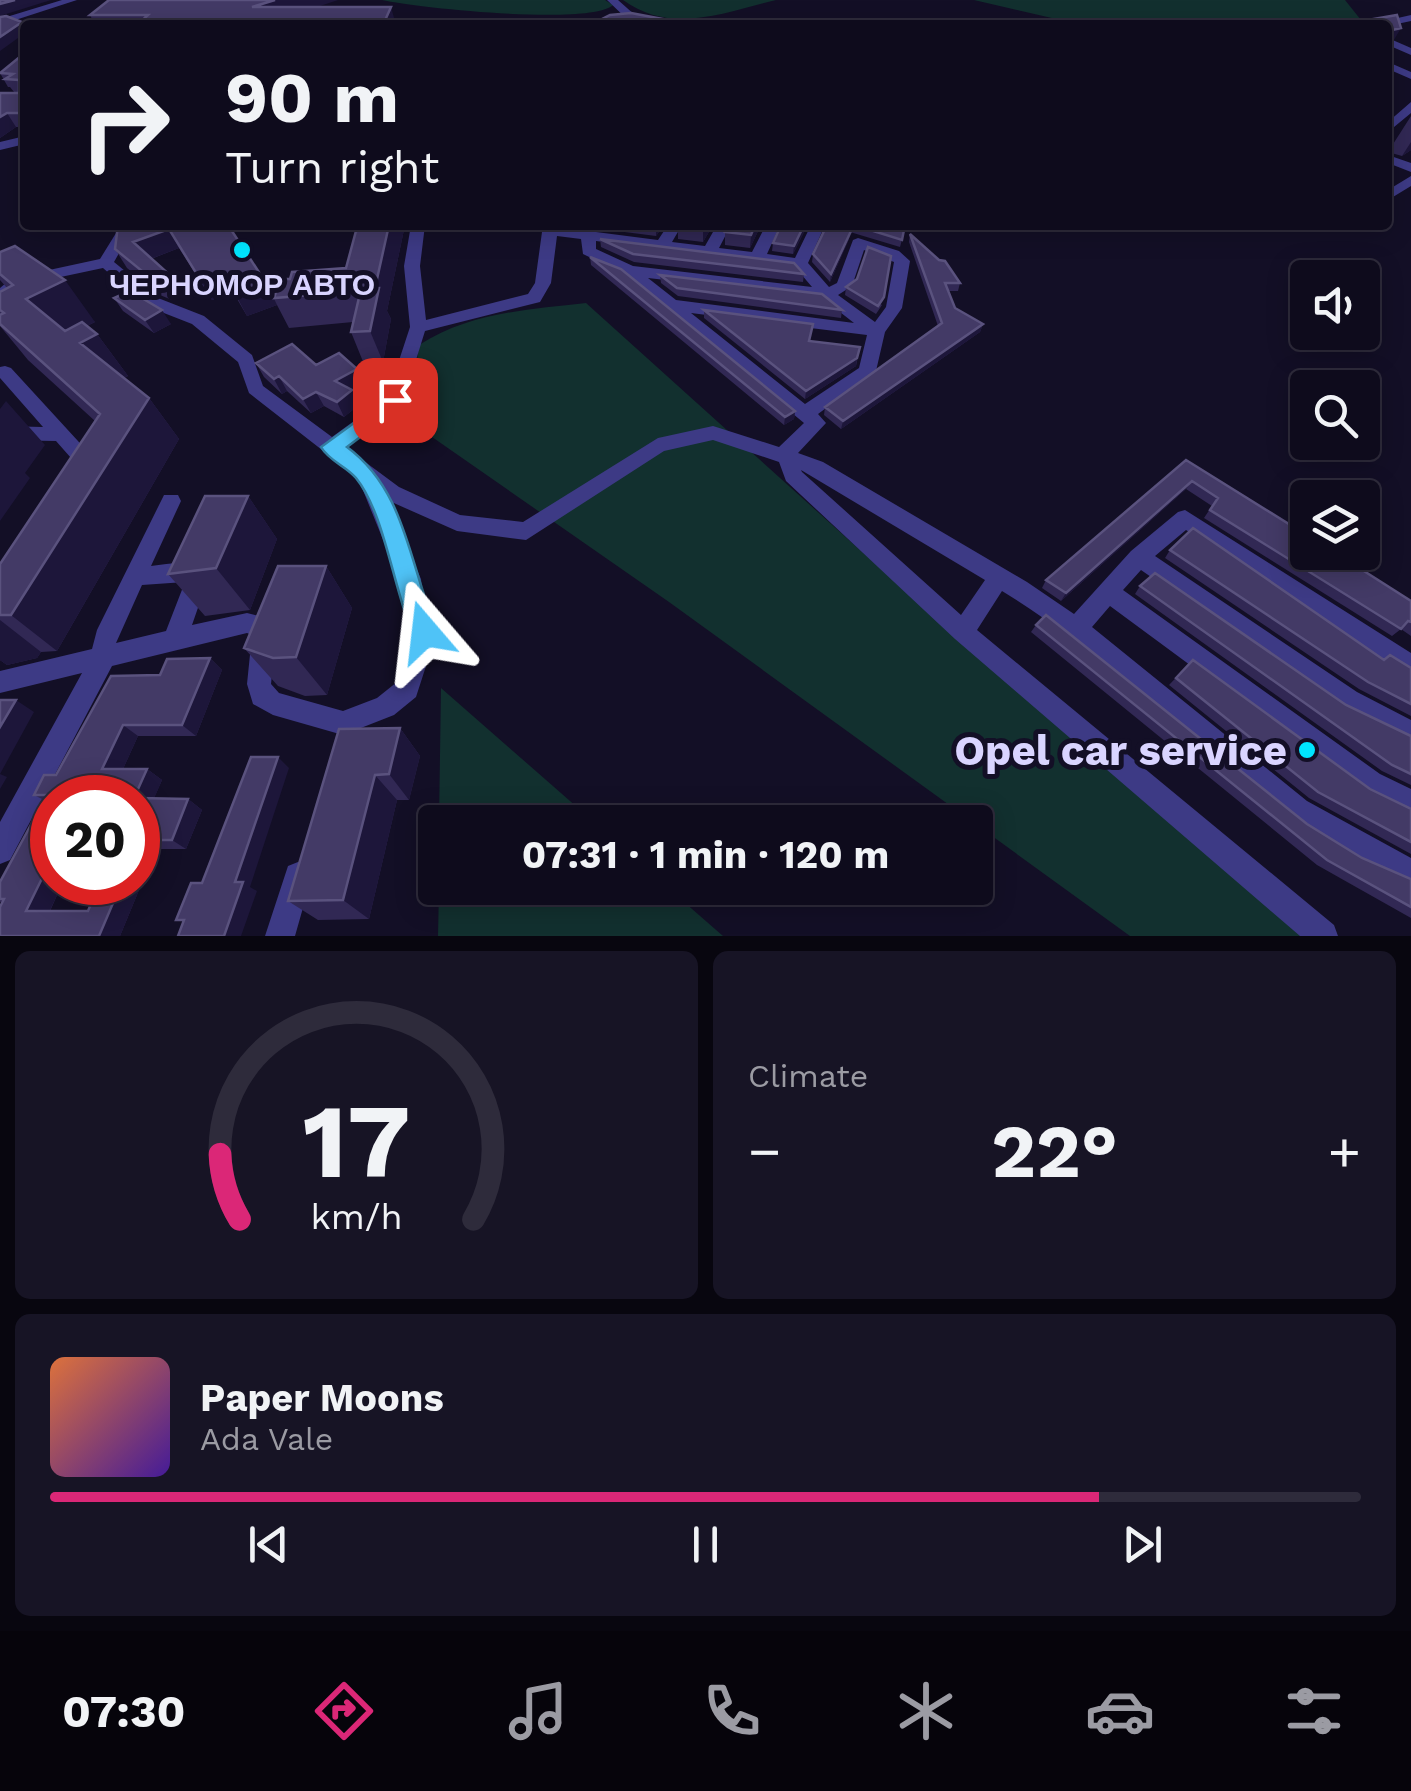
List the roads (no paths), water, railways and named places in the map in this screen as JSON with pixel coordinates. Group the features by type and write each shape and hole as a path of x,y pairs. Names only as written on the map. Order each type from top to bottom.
{"street":[{"path":"1,22 72,0"},
{"path":"612,0 632,18"},
{"path":"622,20 640,20"},
{"path":"1395,130 1411,106"},
{"path":"0,296 18,280 106,263 125,230"},
{"path":"332,447 395,400 418,327 412,266 417,230"},
{"path":"418,327 534,298 543,283 546,230"},
{"path":"786,454 816,422 630,271 588,251 583,230 622,232 662,247 800,263 826,294 877,330"},
{"path":"662,247 672,230"},
{"path":"709,252 721,230"},
{"path":"757,258 771,230"},
{"path":"800,263 816,230"},
{"path":"630,271 826,294 844,286 858,244 894,254 902,261 894,308 877,330 868,371 806,413"},
{"path":"106,263 152,302 198,320 246,359 255,389 392,493 457,523 526,531 658,445 713,433 786,454 835,477 1076,628 1297,812 1411,874"},
{"path":"672,304 877,330"},
{"path":"5,372 95,472 85,488"},
{"path":"0,433 61,434"},
{"path":"786,454 793,476 963,632 1323,936"},
{"path":"0,682 247,623 259,625 264,634 258,684 262,696 272,703 343,722 386,707 407,689 425,632 413,607 410,579 364,472"},
{"path":"0,850 103,658 105,637 171,501"},
{"path":"1076,628 1138,556 1185,518 1411,666"},
{"path":"1138,556 1348,700 1411,734"},
{"path":"136,576 204,564 175,640"},
{"path":"963,632 999,577"},
{"path":"1108,592 1371,782 1411,803"},
{"path":"332,758 343,722"},
{"path":"280,936 306,847"}],"place":[{"name":"ЧЕРНОМОР АВТО","path":"242,250"},
{"name":"Opel car service","path":"1307,750"}]}
